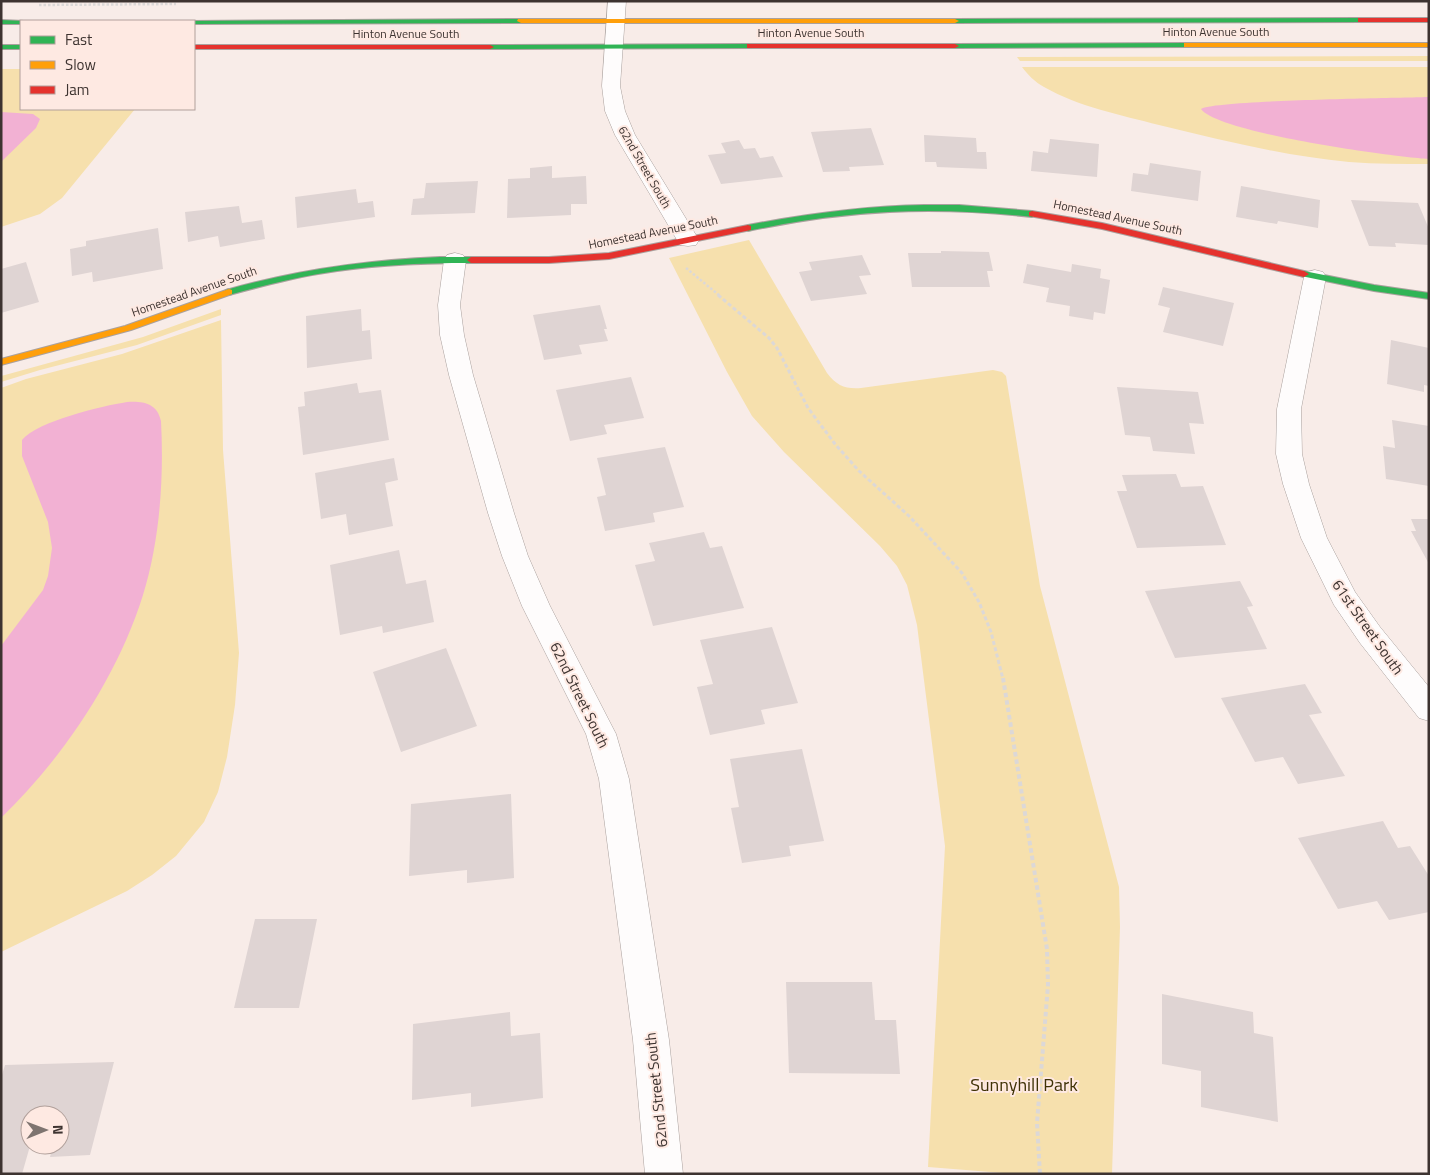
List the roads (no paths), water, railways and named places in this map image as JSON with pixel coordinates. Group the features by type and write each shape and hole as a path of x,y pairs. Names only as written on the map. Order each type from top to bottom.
{"main road":[{"name":"Hinton Avenue South","path":"195,22 1429,20"},
{"path":"1,22 20,22"},
{"name":"Hinton Avenue South","path":"195,47 1429,45"},
{"path":"1,48 20,47"},
{"name":"Homestead Avenue South","path":"1,362 45,348 118,331 224,294 274,280 369,263 455,260 534,262 588,259 844,211 931,206 988,208 1054,216 1104,225 1315,277 1370,288 1429,296"}],"street":[{"name":"62nd Street South","path":"617,1 611,93 620,124 688,240"},
{"name":"62nd Street South","path":"455,260 449,305 453,342 501,513 515,556 533,598 601,734 614,779 652,1040 664,1174"},
{"name":"61st Street South","path":"1315,277 1289,410 1289,454 1296,484 1314,538 1344,598 1370,635 1429,708"}],"park label":[{"name":"Sunnyhill Park","path":"1024,1084"}]}
